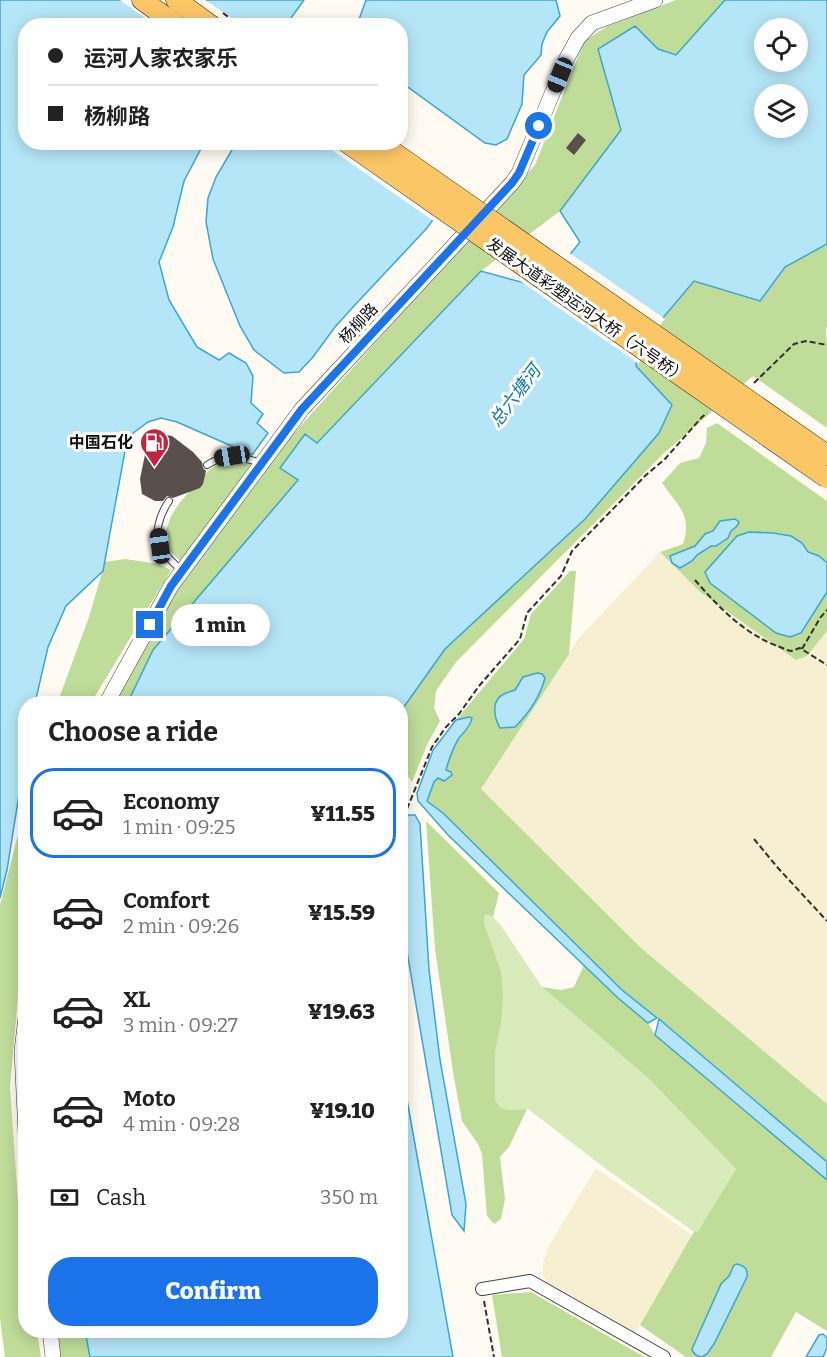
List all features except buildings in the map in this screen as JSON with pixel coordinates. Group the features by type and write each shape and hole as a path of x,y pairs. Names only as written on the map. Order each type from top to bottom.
{"main road":[{"path":"142,0 167,18"},
{"path":"176,0 201,18"},
{"name":"发展大道彩塑运河大桥（六号桥）","path":"357,150 827,478"},
{"name":"发展大道彩塑运河大桥（六号桥）","path":"390,150 827,456"}],"street":[{"name":"杨柳路","path":"110,696 171,586 302,409 512,183 519,173 567,58 578,38 592,23 655,0"},
{"path":"482,1289 531,1281 664,1357"},
{"path":"51,1338 53,1357"}],"lane":[{"path":"207,465 220,458 232,456 262,463"},
{"path":"169,501 162,510 158,530 160,546 182,571"}],"path":[{"path":"751,386 794,344 806,341 827,345"},
{"path":"408,807 432,747 479,686 520,639 527,613 561,576 572,551 711,410"},
{"path":"695,580 732,618 761,639 786,650 800,648 827,665"},
{"path":"802,649 827,610"},
{"path":"754,839 827,921"},
{"path":"482,1289 494,1357"}],"shaded area":[{"path":"660,552 700,592 807,656 827,631 827,1104 641,948 481,789 579,638"},
{"path":"596,1168 692,1235 634,1335 548,1284 543,1275 543,1263 548,1247"}],"green space":[{"path":"676,0 725,0 676,56 658,49 635,26 598,49 621,131 560,211 481,271 316,443 305,434 299,480 153,650 130,696 116,696 183,580 269,461 535,165 584,41 608,26"},
{"path":"827,244 827,428 753,376 664,453 456,662 436,691 434,708 440,721 412,782 408,777 408,701 445,649 585,519 659,433 672,405 636,366 640,345 694,281 760,301 785,267"},
{"path":"717,423 827,501 827,631 807,656 796,660 700,592 660,552 683,544 686,534 682,511 662,483 680,463 699,458 706,443 707,428"},
{"path":"227,460 252,464 181,562 168,549 165,533 171,516 181,501 210,469"},
{"path":"125,559 159,564 171,570 95,696 60,696 89,617 105,562"},
{"path":"570,571 576,571 569,654 481,789 641,948 827,1104 827,1162 622,990 427,801 434,782 446,770 458,741 472,722 469,717 456,720 524,639 531,614"},
{"path":"426,821 499,893 493,917 485,914 484,923 501,971 503,997 495,1054 495,1100 500,1107 508,1110 527,1109 509,1147 500,1157 505,1199 501,1219 494,1224 487,1216 482,1154 462,1121 453,1072 435,949"},
{"path":"18,834 18,996 10,1087 18,1202 18,1338 38,1338 41,1357 5,1357 0,1318 0,905"},
{"path":"485,914 493,917 500,924 542,987 648,1078 736,1169 698,1231 694,1232 606,1169 528,1109 508,1110 500,1107 495,1100 495,1054 501,1023 484,923"},
{"path":"584,965 648,1023 655,1035 827,1180 827,1331 796,1312 771,1357 686,1357 640,1325 692,1235 698,1231 736,1169 648,1078 542,987 561,990 574,987"},
{"path":"531,1292 645,1357 502,1357 492,1295"},
{"path":"56,1338 86,1338 90,1357 58,1357"}],"water":[{"path":"0,0 304,0 291,18 18,18 18,150 200,150 184,181 173,227 159,262 169,300 197,347 219,360 229,353 246,363 253,376 251,403 263,414 257,423 268,433 252,455 177,422 161,418 148,422 127,440 103,571 66,606 48,647 37,696 18,696 18,801 0,898"},
{"path":"366,0 556,0 560,16 547,32 542,44 541,55 524,75 522,104 507,139 496,145 485,143 408,87 408,18 360,18"},
{"name":"总六塘河","path":"725,0 827,0 827,244 785,267 760,301 694,281 640,345 636,366 672,405 659,433 585,519 445,649 408,701 408,696 131,696 153,650 298,480 280,468 305,434 317,443 481,271 543,288 580,242 560,211 621,130 598,49 635,26 658,49 676,55"},
{"path":"408,148 459,183 427,228 335,327 313,357 299,372 284,373 254,350 240,326 213,259 206,222 208,198 216,177 232,150 408,150"},
{"path":"735,519 739,523 728,538 716,546 711,546 680,568 672,563 670,556 695,546 705,534 713,531 720,521"},
{"path":"749,532 791,536 802,543 808,552 819,556 827,563 827,592 801,633 790,637 776,633 710,583 705,572 737,536"},
{"path":"542,674 545,678 540,692 525,716 515,727 500,728 495,714 497,699 515,690 523,677"},
{"path":"472,718 470,724 459,738 447,766 446,770 452,775 444,781 438,778 434,782 427,801 444,814 622,990 657,1018 648,1023 618,998 448,835 418,801 417,793 433,750 456,720"},
{"path":"408,815 415,815 420,824 429,970 440,1060 466,1204 464,1231 452,1215 408,958"},
{"path":"659,1019 827,1162 827,1180 655,1035"},
{"path":"408,1105 453,1357 90,1357 86,1338 408,1338"},
{"path":"737,1264 745,1268 747,1277 714,1344 707,1354 702,1357 696,1355 692,1349 721,1284"},
{"path":"823,1334 827,1338 827,1348 823,1357 806,1357 819,1335"}],"pier":[{"path":"120,0 205,0 232,18 145,18"},
{"path":"408,145 462,182 435,222 332,150 408,150"},
{"path":"568,252 665,319 643,347 639,364 516,278 542,285"}],"place":[{"name":"中国石化","path":"154,468"}],"route":[{"path":"150,625 171,586 302,409 512,183 519,173 539,126"}]}
